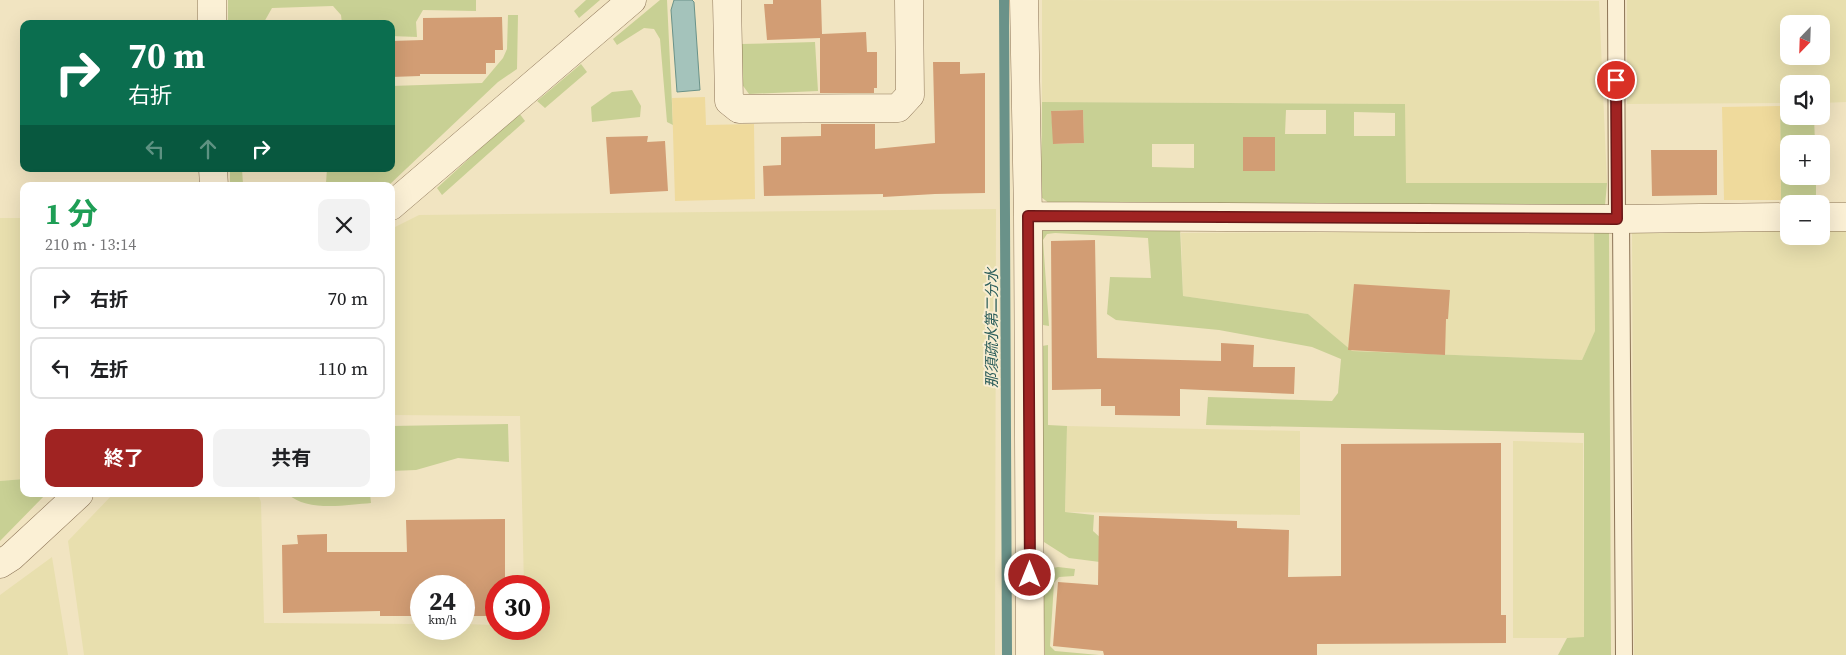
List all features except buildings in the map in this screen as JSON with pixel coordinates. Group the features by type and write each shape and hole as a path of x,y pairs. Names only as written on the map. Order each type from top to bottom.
{"street":[{"path":"212,0 212,20"},
{"path":"395,203 632,0"},
{"path":"727,0 728,101 739,109 898,108 910,95 909,0"},
{"path":"1024,0 1028,216 1030,655"},
{"path":"1028,216 1780,218"},
{"path":"1830,217 1846,217"},
{"path":"0,564 11,557 76,497"}],"lane":[{"path":"1616,0 1624,655"}],"shaded area":[{"path":"1042,0 1599,1 1607,183 1405,183 1405,104 1042,102"},
{"path":"1627,0 1846,0 1846,102 1830,103 1830,75 1780,75 1780,103 1627,104"},
{"path":"996,209 995,655 84,655 68,541 110,497 259,497 261,502 264,623 410,624 410,640 475,640 475,624 485,625 485,640 550,640 550,575 524,575 520,416 395,415 395,227 419,215"},
{"path":"0,218 20,218 20,479 0,481"},
{"path":"1780,229 1780,245 1830,245 1830,229 1846,229 1846,655 1634,655 1632,231"},
{"path":"1594,231 1595,332 1582,360 1351,351 1308,314 1183,296 1181,233"},
{"path":"1067,426 1300,431 1300,515 1065,512"},
{"path":"1513,441 1583,443 1584,638 1513,638"},
{"path":"52,557 68,655 0,655 0,595"}],"green space":[{"path":"228,0 476,0 476,11 423,10 416,22 417,37 395,36 395,20 342,20 341,15 333,6 272,8 265,20 228,20"},
{"path":"586,0 600,0 579,18 574,11"},
{"path":"660,0 667,0 673,125 667,122 660,39 654,29 644,28 617,45 613,39"},
{"path":"508,15 518,15 517,69 498,82 392,182 326,182 327,172 395,172 395,86 482,83 503,58 507,49"},
{"path":"815,42 818,91 749,94 741,83 741,44"},
{"path":"581,64 587,72 545,108 537,101"},
{"path":"632,90 641,106 640,117 592,122 591,107 612,92"},
{"path":"1042,102 1405,104 1406,183 1607,183 1605,206 1054,207 1041,197","holes":["1083,110 1084,143 1054,144 1051,111","1286,110 1326,110 1326,134 1285,134","1354,112 1395,113 1395,136 1354,136","1243,137 1275,137 1275,171","1152,144 1194,144 1194,168 1152,167"]},
{"path":"519,113 525,121 442,195 437,188"},
{"path":"1780,125 1814,125 1815,135 1780,135"},
{"path":"230,172 242,172 243,182 230,182"},
{"path":"1781,185 1816,185 1816,195 1781,195"},
{"path":"1180,227 1183,296 1308,314 1352,351 1582,360 1595,331 1594,231 1609,229 1611,655 1558,655 1567,638 1584,637 1584,433 1206,425 1208,397 1332,401 1338,393 1341,359 1312,347 1219,330 1116,320 1107,314 1110,277 1151,278 1148,238 1047,234 1043,240 1049,326 1043,325 1040,233 1043,228"},
{"path":"1048,345 1048,425 1067,426 1065,512 1094,515 1093,531 1103,540 1146,568 1069,558 1044,542 1042,346"},
{"path":"508,424 509,462 458,458 416,470 395,471 395,426"},
{"path":"20,479 20,497 43,497 0,541 0,481"},
{"path":"292,497 370,497 371,503 327,506 296,500"},
{"path":"1058,567 1075,569 1074,576 1059,577 1054,583 1050,646 1055,651 1099,655 1045,655 1043,579 1049,569"}],"sand":[{"path":"705,97 706,125 754,124 755,199 675,201 672,98"},
{"path":"1780,106 1780,200 1724,200 1722,107"}],"water":[{"path":"674,0 692,0 694,2 700,90 677,92 671,10"}],"waterway":[{"name":"那須疏水第二分水","path":"1004,0 1007,655"}],"route":[{"path":"1030,575 1028,216 1617,219 1616,80"}]}
